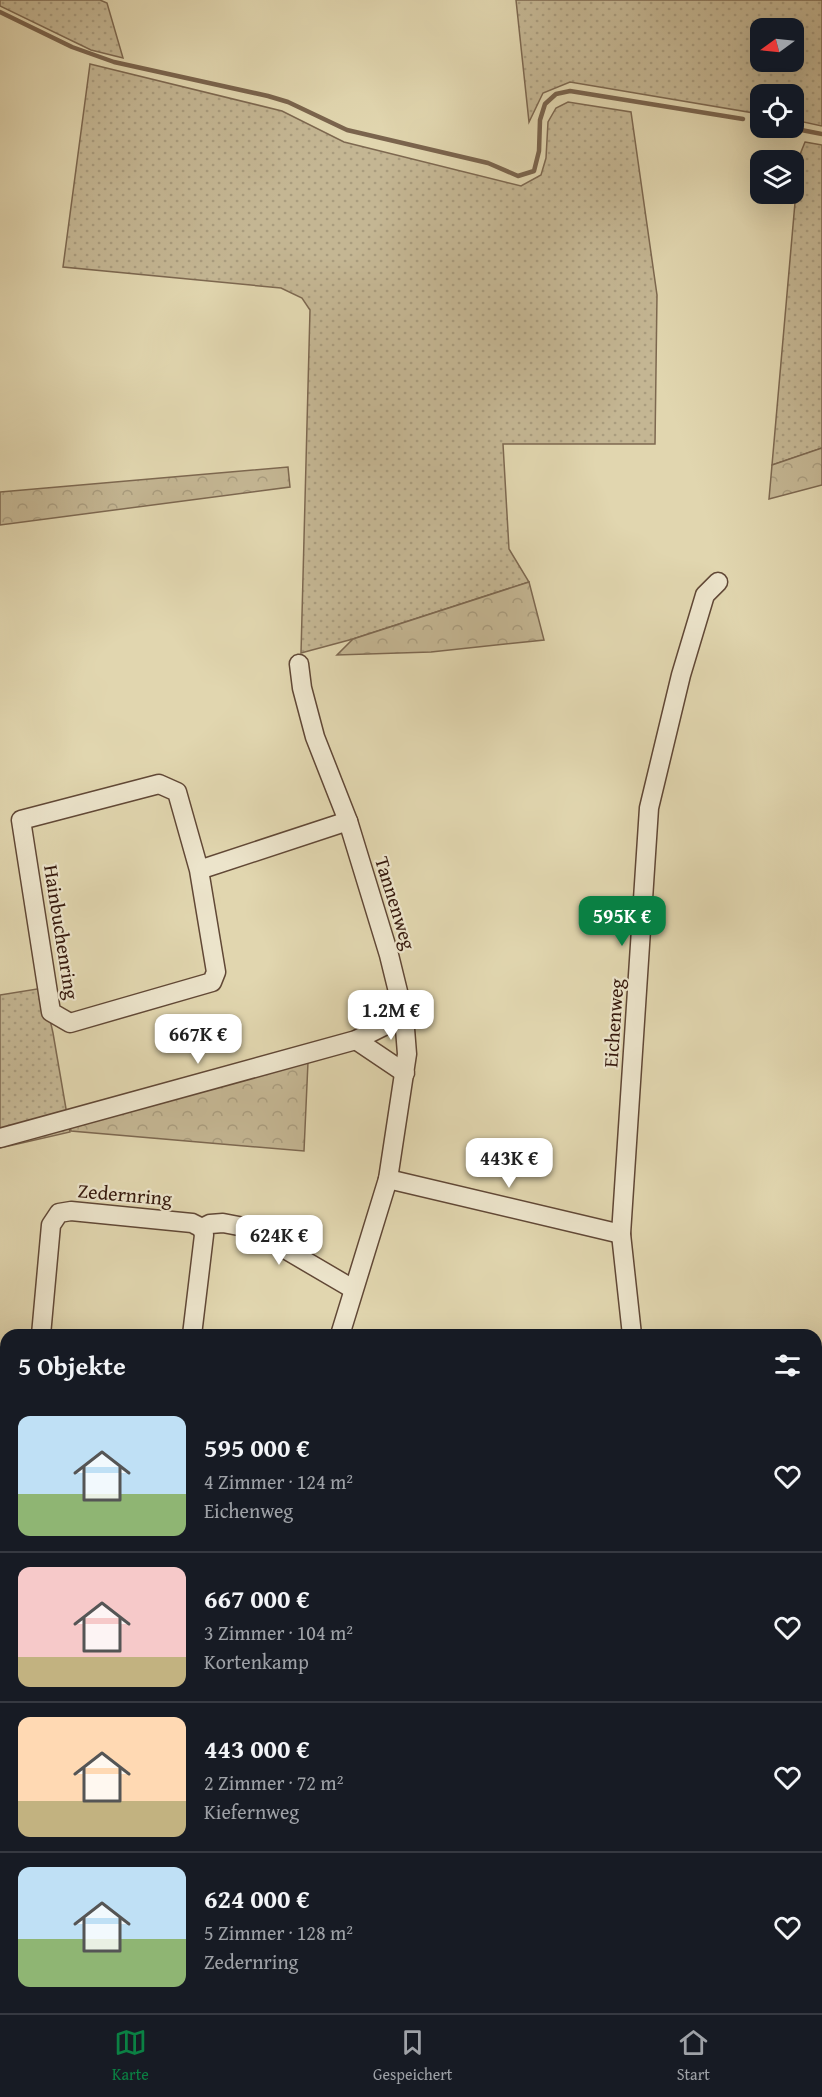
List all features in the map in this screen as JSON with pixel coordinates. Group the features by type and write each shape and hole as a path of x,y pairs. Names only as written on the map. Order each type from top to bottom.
{"street":[{"name":"Eichenweg","path":"631,1329 621,1234 649,808 688,652 705,596 718,582"},
{"name":"Tannenweg","path":"299,664 302,688 315,736 348,820 389,955 404,1016 407,1054 388,1179 342,1329"},
{"name":"Hainbuchenring","path":"159,784 177,792 199,870 216,972 212,982 70,1023 51,1011 21,820 159,784"},
{"path":"199,870 348,820"},
{"path":"0,1138 356,1040 404,1016"},
{"path":"356,1040 405,1073"},
{"path":"388,1179 621,1234"},
{"name":"Zedernring","path":"42,1329 51,1225 59,1213 71,1211 192,1223 202,1228 210,1224 223,1224 249,1228 353,1289"},
{"path":"193,1329 204,1235 202,1228"}],"green space":[{"path":"0,0 100,0 107,3 123,58 91,50 0,6"},
{"path":"516,0 822,0 822,126 804,122 804,84 750,84 750,112 570,82 543,93 529,122"},
{"path":"90,64 282,111 344,142 521,186 541,175 546,158 548,122 556,108 568,102 631,112 657,295 655,444 503,444 509,549 529,582 353,639 301,653 310,310 302,298 281,288 63,267"},
{"path":"805,142 822,145 822,448 772,465 795,204 804,204 804,150 802,150"},
{"path":"822,448 822,485 769,499 772,465"},
{"path":"288,467 290,487 0,525 0,492"},
{"path":"529,582 544,640 431,652 337,655 353,639"},
{"path":"43,988 70,1132 0,1148 0,995"},
{"path":"308,1062 304,1151 71,1131 69,1121"}],"waterway":[{"path":"0,12 72,47 114,62 268,96 288,102 347,130 488,163 518,176 534,171 539,151 540,120 545,104 556,94 570,91 743,119"},
{"path":"804,131 822,134"}]}
